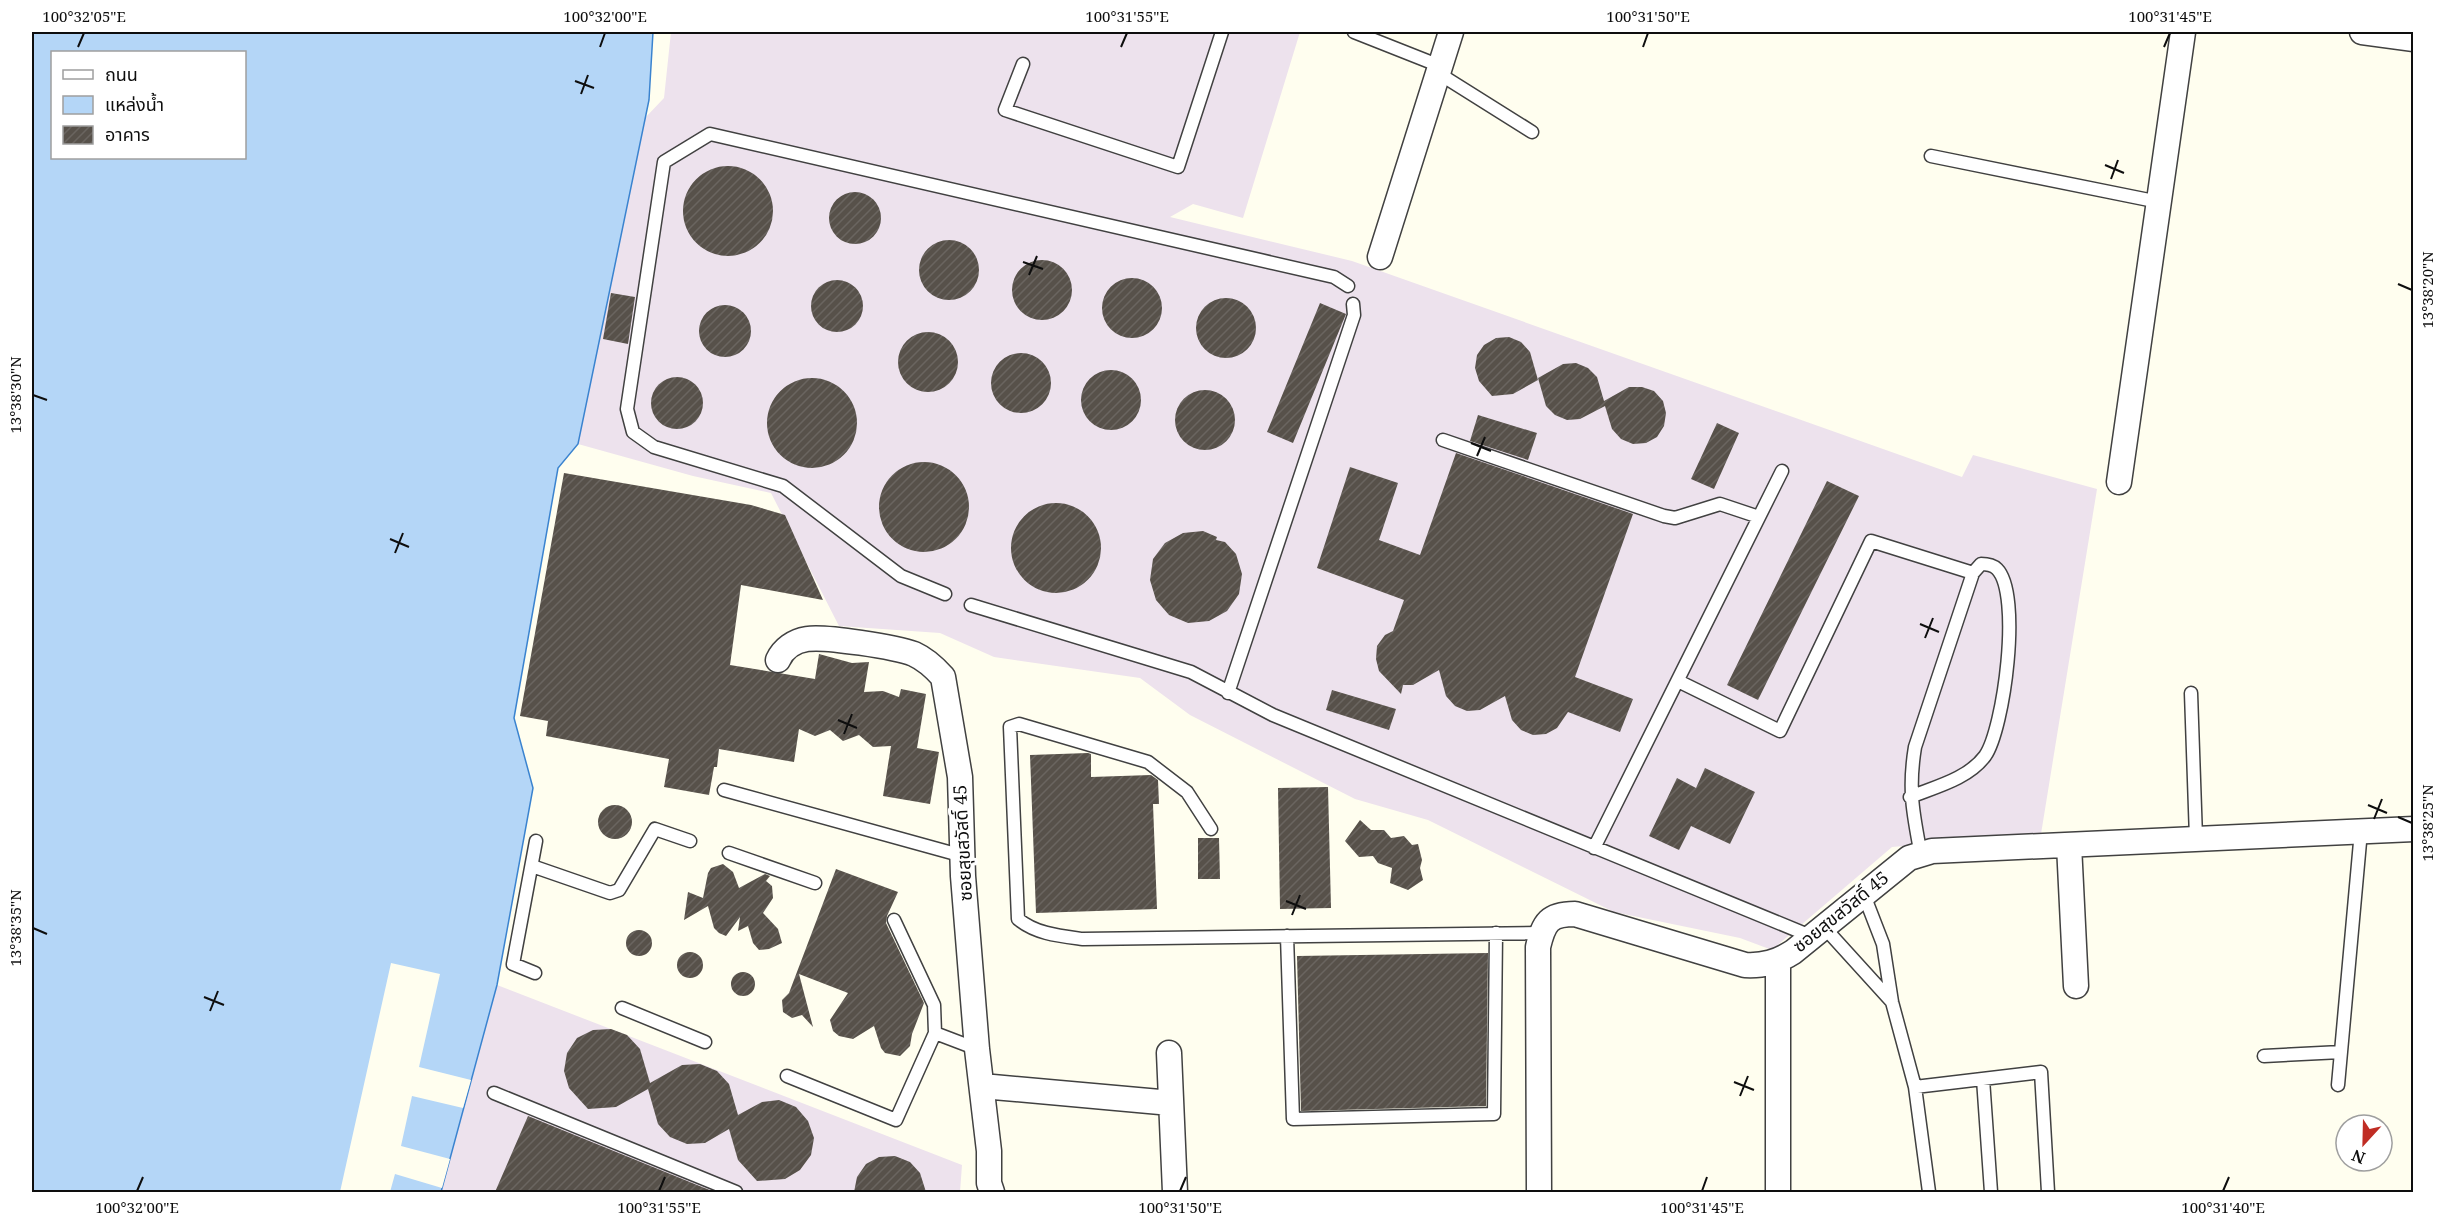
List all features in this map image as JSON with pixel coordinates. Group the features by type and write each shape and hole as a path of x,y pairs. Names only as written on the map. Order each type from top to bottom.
{"street":[{"path":"1380,257 1451,32"},
{"path":"2120,482 2183,32"},
{"path":"2362,32 2414,39"},
{"name":"ซอยสุขสวัสดิ์ 45","path":"778,660 782,651 807,639 859,643 915,654 934,667 943,677 960,777 963,856 977,1048 989,1151 989,1183 992,1192"},
{"name":"ซอยสุขสวัสดิ์ 45","path":"1541,933 1548,921 1557,914 1575,914 1745,965 1762,966 1779,961 1909,858 1932,851 2414,829"},
{"path":"2069,845 2076,986"},
{"path":"1539,1192 1537,965 1541,933"},
{"path":"1778,1192 1779,961"},
{"path":"1169,1053 1175,1192"},
{"path":"982,1086 1171,1103"}],"lane":[{"path":"1023,64 1005,110 1178,167 1222,32"},
{"path":"1354,32 1439,69 1532,132"},
{"path":"945,594 902,576 783,486 654,447 633,432 627,409 664,162 710,134 1334,277 1348,286"},
{"path":"1930,156 2159,202"},
{"path":"1228,693 1354,315 1353,304"},
{"path":"1443,440 1664,516 1675,518 1720,504 1759,517"},
{"path":"1594,848 1782,471"},
{"path":"1678,681 1780,731 1871,541 1973,573"},
{"path":"1910,797 1963,776 1984,757 1994,738 2009,644 2009,608 2004,582 1997,569 1988,564 1981,564 1973,573 1915,747 1910,773 1910,797 1921,855"},
{"path":"971,605 1191,672 1284,720 1594,848 1818,931 1892,1002"},
{"path":"2191,693 2196,838"},
{"path":"1211,829 1187,792 1148,762 1019,724 1010,727 1017,919 1028,927 1054,935 1083,939 1541,933"},
{"path":"724,790 963,856"},
{"path":"532,866 610,892 619,890 655,829 690,841"},
{"path":"2337,1085 2361,831"},
{"path":"535,973 513,963 536,841"},
{"path":"729,853 815,883"},
{"path":"1864,895 1883,944 1892,1002 1915,1087 1929,1192"},
{"path":"787,1076 896,1120 935,1033 934,1005 894,920"},
{"path":"1287,936 1293,1119 1494,1114 1496,933"},
{"path":"622,1008 705,1042"},
{"path":"935,1033 977,1048"},
{"path":"2264,1056 2341,1052"},
{"path":"1915,1087 2041,1072 2048,1192"},
{"path":"1983,1079 1991,1192"},
{"path":"494,1093 735,1192"}],"shaded area":[{"path":"671,32 1300,32 1243,218 1193,204 1170,217 1352,261 1962,477 1973,455 2097,489 2041,834 1892,847 1772,950 1740,938 1614,912 1428,820 1355,799 1190,715 1140,678 994,657 940,633 839,626 771,493 693,476 578,444 645,118 664,98"},
{"path":"497,985 962,1165 960,1192 441,1192"}],"water":[{"path":"32,32 653,32 649,100 578,444 558,468 514,718 533,788 497,985 441,1192 32,1192"}],"pier":[{"path":"391,963 440,974 419,1067 471,1080 463,1108 412,1096 401,1146 450,1159 442,1188 395,1174 390,1192 340,1192"}],"building":[{"path":"728,166 745,169 760,179 770,194 773,211 770,228 760,243 745,253 728,256 711,253 696,243 686,228 683,211 686,194 696,179 711,169"},
{"path":"850,192 860,192 874,199 881,218 874,237 860,244 850,244 840,240 833,233 829,223 829,213 833,203 840,196"},
{"path":"943,240 955,240 966,245 974,253 979,270 977,282 966,295 955,300 943,300 932,295 924,287 919,276 919,264 924,253 932,245"},
{"path":"1036,260 1048,260 1059,265 1067,273 1072,290 1070,302 1059,315 1048,320 1036,320 1025,315 1017,307 1012,296 1012,284 1017,273 1025,265"},
{"path":"1126,278 1138,278 1149,283 1157,291 1162,308 1160,320 1149,333 1138,338 1126,338 1115,333 1107,325 1102,314 1102,302 1107,291 1115,283"},
{"path":"832,280 842,280 856,287 863,306 856,325 842,332 832,332 822,328 815,321 811,311 811,301 815,291 822,284"},
{"path":"611,293 635,297 628,344 603,339"},
{"path":"1220,298 1232,298 1243,303 1251,311 1256,328 1254,340 1243,353 1232,358 1220,358 1209,353 1201,345 1196,334 1196,322 1201,311 1209,303"},
{"path":"1320,303 1346,314 1293,443 1267,432"},
{"path":"720,305 730,305 744,312 751,331 744,350 730,357 720,357 710,353 703,346 699,336 699,326 703,316 710,309"},
{"path":"922,332 934,332 945,337 953,345 958,362 956,374 945,387 934,392 922,392 911,387 903,379 898,368 898,356 903,345 911,337"},
{"path":"1509,337 1521,342 1530,352 1538,380 1513,394 1492,396 1479,381 1475,368 1477,355 1484,345 1496,338"},
{"path":"1015,353 1027,353 1038,358 1046,366 1051,383 1049,395 1038,408 1027,413 1015,413 1004,408 996,400 991,389 991,377 996,366 1004,358"},
{"path":"1576,363 1588,368 1597,377 1604,401 1629,387 1642,387 1654,391 1663,401 1666,413 1664,426 1657,437 1646,443 1633,444 1621,439 1612,429 1605,406 1580,419 1567,420 1555,415 1546,406 1538,378 1563,364"},
{"path":"1105,370 1117,370 1128,375 1136,383 1141,400 1139,412 1128,425 1117,430 1105,430 1094,425 1086,417 1081,406 1081,394 1086,383 1094,375"},
{"path":"672,377 682,377 696,384 703,403 696,422 682,429 672,429 662,425 655,418 651,408 651,398 655,388 662,381"},
{"path":"803,378 821,378 837,385 850,398 857,414 857,432 850,448 837,461 821,468 803,468 787,461 774,448 767,432 767,414 774,398 787,385"},
{"path":"1199,390 1211,390 1222,395 1230,403 1235,420 1233,432 1222,445 1211,450 1199,450 1188,445 1180,437 1175,426 1175,414 1180,403 1188,395"},
{"path":"1478,415 1537,433 1528,460 1470,441"},
{"path":"1717,423 1739,433 1714,489 1691,479"},
{"path":"1456,453 1633,514 1575,677 1633,699 1620,732 1568,712 1557,728 1546,734 1533,735 1521,730 1512,720 1505,696 1480,710 1467,711 1455,706 1446,696 1439,670 1413,685 1403,685 1401,694 1379,671 1376,659 1377,646 1385,635 1393,631 1404,600 1317,568 1350,467 1398,483 1379,540 1420,555"},
{"path":"915,462 933,462 949,469 962,482 969,498 969,516 962,532 949,545 933,552 915,552 899,545 886,532 879,516 879,498 886,482 899,469"},
{"path":"564,473 751,505 785,515 823,600 741,585 730,665 815,679 819,654 852,663 869,662 864,692 883,691 899,697 901,689 926,694 917,748 939,752 930,804 883,796 891,746 873,747 859,735 843,741 830,730 815,736 799,729 794,762 719,749 717,767 714,767 709,795 664,787 669,759 546,736 548,721 520,716"},
{"path":"1827,481 1859,496 1758,700 1727,685"},
{"path":"1047,503 1065,503 1081,510 1094,523 1101,539 1101,557 1094,573 1081,586 1065,593 1047,593 1031,586 1018,573 1011,557 1011,539 1018,523 1031,510"},
{"path":"1203,531 1217,537 1216,540 1225,542 1236,554 1242,574 1239,594 1227,611 1209,621 1188,623 1169,615 1156,600 1150,580 1153,559 1165,543 1183,533"},
{"path":"1332,690 1396,709 1389,730 1326,710"},
{"path":"1091,754 1091,777 1151,775 1158,780 1159,804 1153,804 1157,909 1036,913 1030,755"},
{"path":"1705,768 1755,792 1730,844 1691,826 1679,850 1649,836 1677,778 1696,788"},
{"path":"1328,787 1331,908 1280,909 1278,788"},
{"path":"615,805 627,810 632,822 627,834 615,839 603,834 598,822 603,810"},
{"path":"1360,820 1371,830 1384,830 1391,838 1404,836 1412,845 1418,844 1423,880 1408,890 1390,883 1392,868 1378,863 1373,856 1359,857 1345,841"},
{"path":"1198,838 1219,838 1220,879 1198,879"},
{"path":"723,864 733,872 739,888 765,874 770,876 766,881 772,886 773,898 763,913 778,929 782,943 769,949 759,950 753,943 748,926 738,931 740,917 726,936 719,933 714,928 708,906 684,920 688,892 703,898 708,873 711,868"},
{"path":"836,869 898,892 886,923 924,1003 912,1034 910,1046 900,1056 885,1053 881,1048 874,1026 853,1039 839,1036 833,1031 830,1020 848,993 799,974 813,1027 802,1015 792,1018 783,1012 782,1000 789,993"},
{"path":"639,930 648,934 652,943 648,952 639,956 630,952 626,943 630,934"},
{"path":"690,952 699,956 703,965 699,974 690,978 681,974 677,965 681,956"},
{"path":"1488,953 1486,1106 1301,1111 1297,956"},
{"path":"743,972 752,975 755,984 752,993 743,996 734,993 731,984 734,975"},
{"path":"611,1029 627,1035 640,1049 650,1083 682,1065 700,1064 717,1071 729,1084 738,1115 762,1102 779,1100 796,1107 808,1121 814,1138 811,1155 800,1170 785,1179 757,1181 738,1160 729,1129 705,1143 687,1144 670,1137 658,1124 648,1089 616,1107 588,1109 569,1088 564,1071 567,1053 577,1038 593,1030"},
{"path":"528,1116 702,1187 715,1192 495,1192"},
{"path":"895,1156 910,1162 920,1173 926,1192 854,1192 857,1177 866,1164 879,1157"}]}
